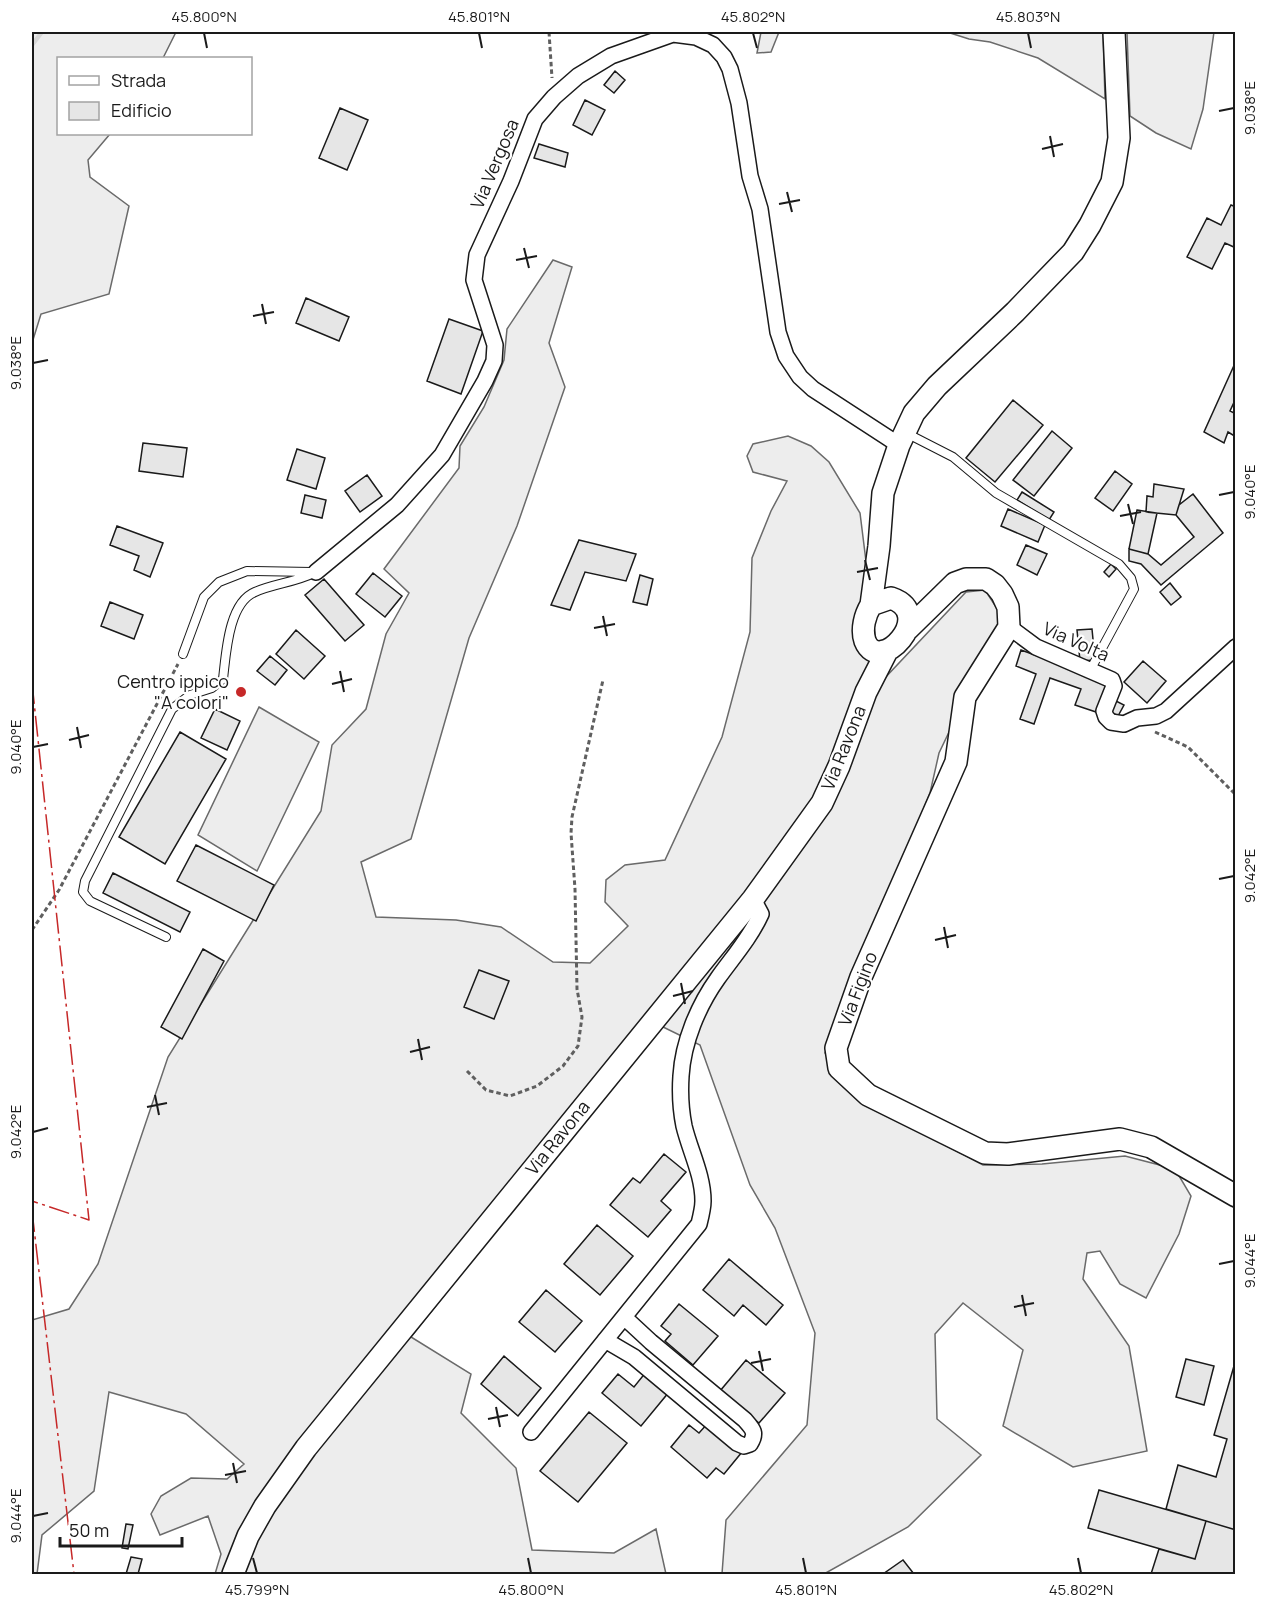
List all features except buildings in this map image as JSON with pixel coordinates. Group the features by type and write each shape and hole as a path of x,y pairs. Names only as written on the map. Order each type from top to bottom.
{"street":[{"path":"1009,627 1008,607 1002,594 994,585 986,579 966,579 955,583 929,607 908,629 899,643 878,649 863,628 871,605 883,493 914,413 938,386 1073,252 1112,182 1119,138 1114,32"},
{"name":"Via Vergosa","path":"316,572 397,506 442,455 485,381 494,361 495,345 474,280 477,255 536,119 554,97 578,76 611,56 673,34 696,37 713,45 724,57 730,69 739,103 750,176 760,209 778,332 786,356 800,377 813,389 902,439"},
{"path":"879,546 900,602 908,610 908,629"},
{"path":"871,605 891,598 900,602 929,607"},
{"name":"Via Volta","path":"1009,627 1036,647 1112,680 1114,686 1104,711 1111,722 1124,724"},
{"name":"Via Figino","path":"1009,627 965,697 956,762 861,977 836,1048 839,1068 868,1095 985,1153 1008,1154 1120,1139 1151,1147 1236,1196"},
{"path":"1124,724 1137,718 1156,716 1166,711 1236,647"},
{"name":"Via Ravona","path":"233,1575 248,1536 265,1506 306,1448 753,899 822,803 839,766 866,692 878,649"},
{"path":"531,1432 699,1224 703,1201 697,1166 684,1125 681,1078 684,1052 693,1025 711,989 755,929 761,914 753,899"},
{"path":"605,1340 634,1357 737,1443 744,1446 750,1444 754,1437 754,1430 745,1420 624,1317"},
{"path":"693,1407 708,1389"}],"lane":[{"path":"902,439 953,457 996,494 1119,564 1131,578 1134,589 1093,664 1079,667"},
{"path":"183,654 204,597 219,582 247,571 316,572"},
{"path":"166,937 90,901 83,892 85,881 172,709 190,695 212,688 223,680 226,649 235,611 252,593 298,581 316,572"}],"path":[{"path":"549,32 554,97"},
{"path":"32,930 59,890 183,654"},
{"path":"467,1071 486,1090 510,1096 537,1086 563,1065 578,1046 582,1017 577,989 572,817 603,680"},
{"path":"1124,724 1160,733 1188,747 1236,795"}],"shaded area":[{"path":"32,32 176,32 164,57 57,57 57,135 109,135 88,160 90,177 129,206 109,294 41,314 32,343"},
{"path":"761,32 779,32 771,52 757,53"},
{"path":"947,32 1103,32 1105,99 1038,58 990,42 969,39"},
{"path":"1127,32 1214,32 1203,109 1191,149 1156,133 1130,116"},
{"path":"553,260 572,267 549,343 565,387 517,526 469,638 411,839 361,862 376,917 456,920 501,927 553,962 590,963 628,926 605,902 606,880 625,865 665,860 722,737 750,632 752,558 771,511 787,481 753,472 747,456 753,444 788,436 811,446 829,462 860,513 881,682 966,592 985,590 998,610 999,628 939,753 930,793 825,1053 859,1100 983,1165 1042,1164 1125,1156 1175,1169 1191,1196 1179,1234 1146,1298 1120,1284 1100,1251 1087,1253 1083,1279 1129,1346 1147,1451 1073,1467 1003,1426 1023,1350 963,1303 935,1334 937,1419 981,1455 908,1527 824,1574 722,1574 726,1520 807,1425 815,1333 775,1228 750,1185 700,1045 659,1025 411,1337 471,1374 461,1413 516,1468 532,1550 614,1553 656,1529 666,1574 215,1574 221,1554 208,1516 160,1535 151,1514 161,1496 191,1478 227,1479 244,1464 186,1414 109,1392 94,1491 42,1535 37,1574 32,1574 32,1320 69,1309 98,1264 168,1057 321,811 332,745 366,709 386,634 409,593 384,569 459,468 460,446 484,407 504,360 507,329"},
{"path":"259,707 319,742 257,871 198,835"}],"waterway":[{"path":"32,45 42,32"}],"power":[{"path":"32,683 89,1220 32,1201"},
{"path":"32,1211 74,1574"}],"place":[{"name":"Centro ippico \"A colori\"","path":"241,692"}]}
